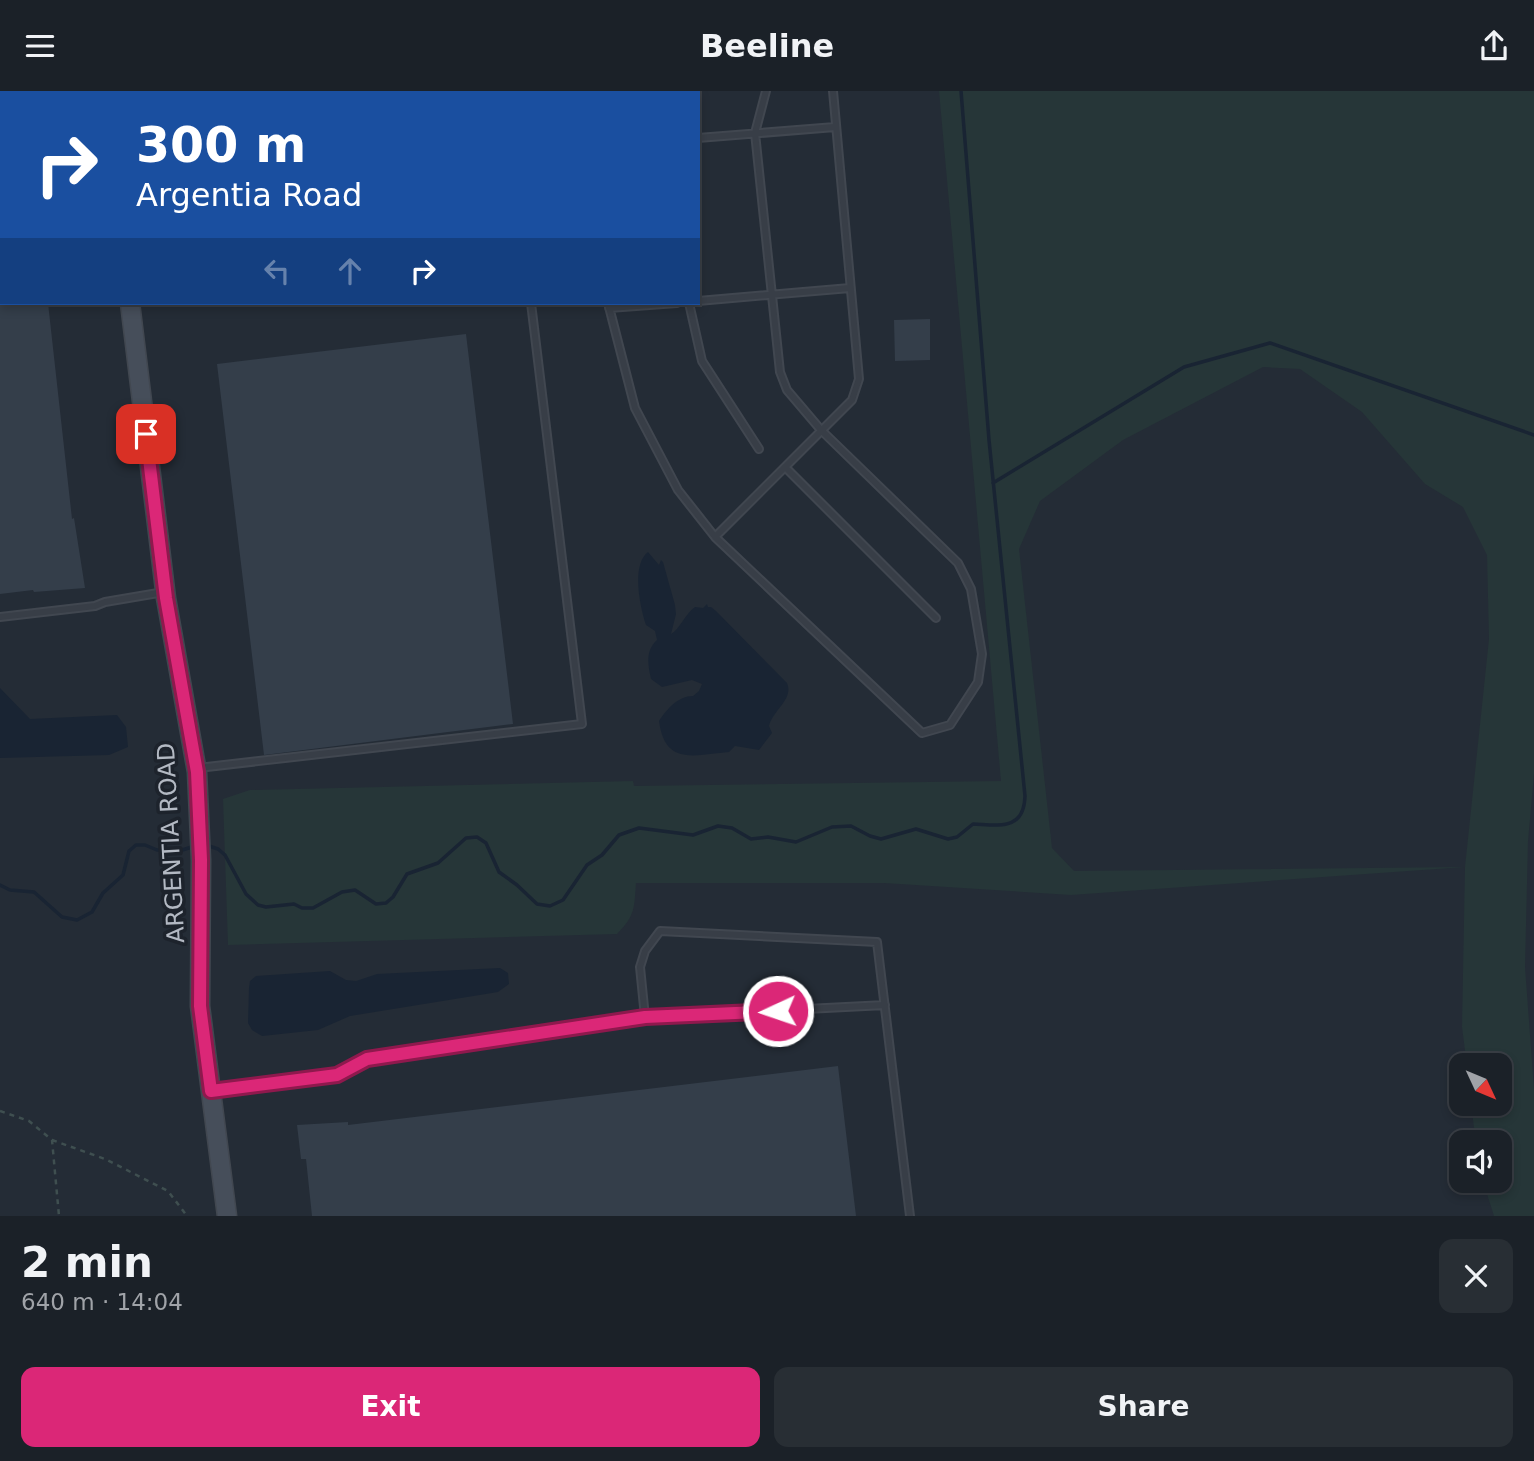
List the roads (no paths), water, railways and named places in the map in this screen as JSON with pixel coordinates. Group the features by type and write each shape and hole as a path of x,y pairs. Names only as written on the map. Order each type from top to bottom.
{"street":[{"name":"ARGENTIA ROAD","path":"130,305 165,592 196,768 201,860 200,1006 227,1216"}],"lane":[{"path":"632,305 609,306 635,408 678,490 715,537 922,733 950,725 978,682 982,654 971,589 958,563 821,430 787,390 779,372 755,133 766,91"},
{"path":"715,537 852,400 859,379 832,91"},
{"path":"700,138 835,127"},
{"path":"700,301 850,288"},
{"path":"196,768 582,724 531,305"},
{"path":"689,305 702,361 759,449"},
{"path":"785,467 936,618"},
{"path":"0,617 95,606 165,592"},
{"path":"645,1017 640,967 645,951 660,931 877,941 910,1216"},
{"path":"211,1091 337,1075 367,1059 645,1017 885,1005"}],"water":[{"path":"648,552 659,565 661,560 663,562 676,614 671,634 695,607 703,608 707,604 787,683 788,694 769,726 772,733 759,750 735,746 729,752 683,755 668,745 662,735 659,721 666,712 682,698 693,696 702,684 692,680 662,687 651,679 649,653 657,640 655,631 646,625 638,587 640,566"},
{"path":"0,688 30,719 117,715 126,727 128,747 109,755 0,758"},
{"path":"500,968 508,973 509,984 498,992 350,1016 318,1030 262,1036 252,1030 248,1023 250,981 256,976 330,971 346,980 356,981 377,974"}],"waterway":[{"path":"206,845 225,855 246,894 258,905 266,907 294,904 302,908 313,908 342,892 355,890 376,904 386,903 393,897 407,874 438,863 466,838 477,837 486,843 499,872 537,904 550,906 563,900 587,865 602,855 619,835 639,828 693,835 718,826 732,828 751,839 768,837 796,842 832,827 851,826 881,839 916,829 948,839 957,837 973,824 1001,825 1015,821 1024,807 1025,796 989,440 961,91"},
{"path":"993,483 1184,367 1270,343 1534,435"},
{"path":"0,885 10,890 34,892 62,917 77,920 92,912 103,893 123,875 129,851 136,845 179,851 195,846"}]}
